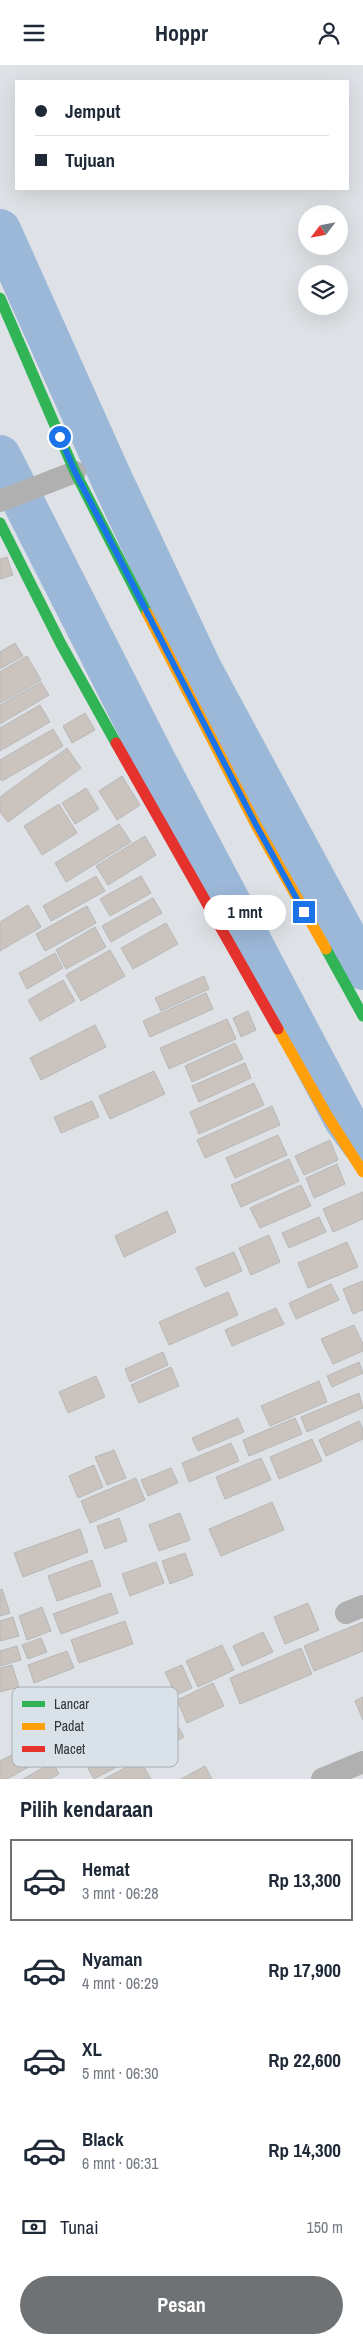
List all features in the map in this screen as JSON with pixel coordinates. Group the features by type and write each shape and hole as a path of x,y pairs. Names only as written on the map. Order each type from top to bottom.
{"street":[{"path":"0,298 75,472 256,825 363,1016"},
{"path":"2,501 75,472"},
{"path":"0,523 61,644 123,756 328,1117 363,1172"},
{"path":"322,1779 363,1762"}],"building":[{"path":"7,557 13,575 0,579 0,559"},
{"path":"15,643 23,656 0,669 0,652"},
{"path":"27,656 41,680 0,703 0,672"},
{"path":"41,682 49,695 0,724 0,705"},
{"path":"40,705 50,722 0,751 0,728"},
{"path":"85,713 95,730 72,743 63,726"},
{"path":"53,729 63,746 2,781 0,778 0,760"},
{"path":"67,748 81,768 8,822 0,812 0,797"},
{"path":"122,776 140,805 117,820 99,791"},
{"path":"86,788 99,809 75,824 62,803"},
{"path":"59,804 77,833 42,855 24,826"},
{"path":"119,824 131,842 66,882 55,863"},
{"path":"145,836 156,855 108,885 96,866"},
{"path":"96,876 105,891 51,921 43,906"},
{"path":"141,876 151,893 110,916 100,899"},
{"path":"153,898 162,913 111,942 102,926"},
{"path":"28,905 41,927 0,951 0,922"},
{"path":"87,906 96,923 45,951 36,934"},
{"path":"166,923 178,944 133,969 121,948"},
{"path":"95,927 106,947 66,969 56,950"},
{"path":"110,950 125,976 81,1001 66,975"},
{"path":"55,953 63,968 27,989 19,973"},
{"path":"204,976 209,989 161,1011 155,998"},
{"path":"63,980 75,1001 40,1021 28,1000"},
{"path":"206,993 213,1009 150,1037 143,1021"},
{"path":"248,1011 256,1030 241,1037 233,1018"},
{"path":"227,1019 236,1039 169,1069 160,1048"},
{"path":"95,1025 106,1047 41,1080 30,1058"},
{"path":"235,1043 243,1059 192,1082 185,1066"},
{"path":"245,1063 251,1078 199,1102 192,1086"},
{"path":"154,1071 165,1094 110,1119 99,1096"},
{"path":"254,1083 264,1105 199,1134 190,1112"},
{"path":"92,1101 99,1117 61,1133 54,1117"},
{"path":"272,1106 280,1125 205,1158 197,1140"},
{"path":"278,1135 287,1155 235,1178 226,1158"},
{"path":"330,1140 338,1160 304,1175 295,1156"},
{"path":"289,1159 299,1181 241,1207 231,1185"},
{"path":"337,1164 345,1184 314,1198 306,1178"},
{"path":"301,1185 311,1206 260,1228 250,1208"},
{"path":"363,1192 363,1219 333,1232 323,1209"},
{"path":"167,1211 176,1232 124,1257 115,1236"},
{"path":"319,1217 326,1232 289,1248 282,1233"},
{"path":"269,1235 280,1262 251,1275 239,1248"},
{"path":"347,1242 358,1267 308,1288 298,1263"},
{"path":"234,1252 242,1271 205,1287 196,1268"},
{"path":"363,1281 363,1310 353,1314 343,1289"},
{"path":"331,1284 339,1300 296,1319 289,1303"},
{"path":"228,1292 238,1315 169,1345 159,1322"},
{"path":"276,1308 284,1324 232,1346 225,1330"},
{"path":"354,1325 363,1344 363,1351 333,1364 321,1339"},
{"path":"163,1352 168,1365 130,1382 125,1369"},
{"path":"359,1362 363,1373 332,1387 327,1376"},
{"path":"171,1367 179,1386 139,1403 131,1385"},
{"path":"96,1376 105,1397 68,1413 59,1392"},
{"path":"319,1381 327,1402 270,1426 261,1406"},
{"path":"359,1393 363,1408 307,1432 301,1417"},
{"path":"238,1418 244,1432 198,1451 192,1438"},
{"path":"295,1418 302,1434 249,1456 243,1440"},
{"path":"359,1421 363,1429 363,1439 326,1456 319,1440"},
{"path":"312,1439 322,1461 279,1479 270,1457"},
{"path":"231,1443 239,1461 189,1482 182,1463"},
{"path":"114,1450 126,1478 107,1485 95,1457"},
{"path":"261,1458 271,1480 225,1499 216,1477"},
{"path":"94,1465 103,1487 78,1498 69,1476"},
{"path":"171,1468 178,1483 148,1496 141,1480"},
{"path":"136,1478 145,1500 90,1523 81,1501"},
{"path":"272,1502 284,1530 221,1556 209,1529"},
{"path":"180,1513 190,1540 159,1551 149,1525"},
{"path":"119,1518 127,1541 105,1549 97,1526"},
{"path":"80,1529 88,1552 23,1577 14,1553"},
{"path":"185,1553 193,1575 170,1584 162,1561"},
{"path":"92,1560 101,1586 57,1601 48,1576"},
{"path":"156,1562 164,1583 130,1596 122,1574"},
{"path":"2,1589 10,1613 0,1616 0,1590"},
{"path":"111,1593 118,1613 61,1634 53,1614"},
{"path":"308,1603 319,1630 285,1644 274,1617"},
{"path":"42,1607 51,1631 27,1640 19,1616"},
{"path":"13,1617 19,1636 0,1641 0,1621"},
{"path":"125,1621 133,1644 79,1663 71,1640"},
{"path":"363,1622 363,1651 314,1671 304,1646"},
{"path":"263,1632 273,1652 242,1666 233,1646"},
{"path":"41,1638 47,1652 28,1659 22,1645"},
{"path":"222,1645 234,1670 198,1687 186,1661"},
{"path":"17,1646 21,1660 0,1666 0,1651"},
{"path":"301,1648 312,1674 240,1704 230,1678"},
{"path":"67,1651 74,1668 34,1683 28,1665"},
{"path":"12,1665 19,1687 12,1687 12,1689 0,1692 0,1668"},
{"path":"182,1665 192,1688 178,1694 178,1687 172,1687 165,1672"},
{"path":"213,1683 224,1706 187,1723 178,1700"},
{"path":"363,1697 363,1720 355,1701"},
{"path":"178,1726 184,1737 178,1740"},
{"path":"12,1755 12,1767 29,1767 7,1779 0,1779 0,1761"},
{"path":"205,1766 212,1779 181,1779"},
{"path":"44,1767 56,1767 59,1774 50,1779 23,1779"},
{"path":"87,1767 117,1767 94,1779"},
{"path":"127,1767 144,1767 151,1779 104,1779"}],"waterway":[{"path":"0,230 112,480 201,669 363,969"},
{"path":"0,456 154,759 345,1120 363,1144"}],"traffic: fast":[{"path":"0,298 75,472 147,613"},
{"path":"0,523 61,644 116,743"},
{"path":"326,949 363,1016"}],"traffic: slow":[{"path":"147,613 256,825 326,949"},
{"path":"278,1029 328,1117 363,1172"}],"traffic: jam":[{"path":"116,743 278,1029"}],"route":[{"path":"60,437 75,472 256,825 304,912"}]}
